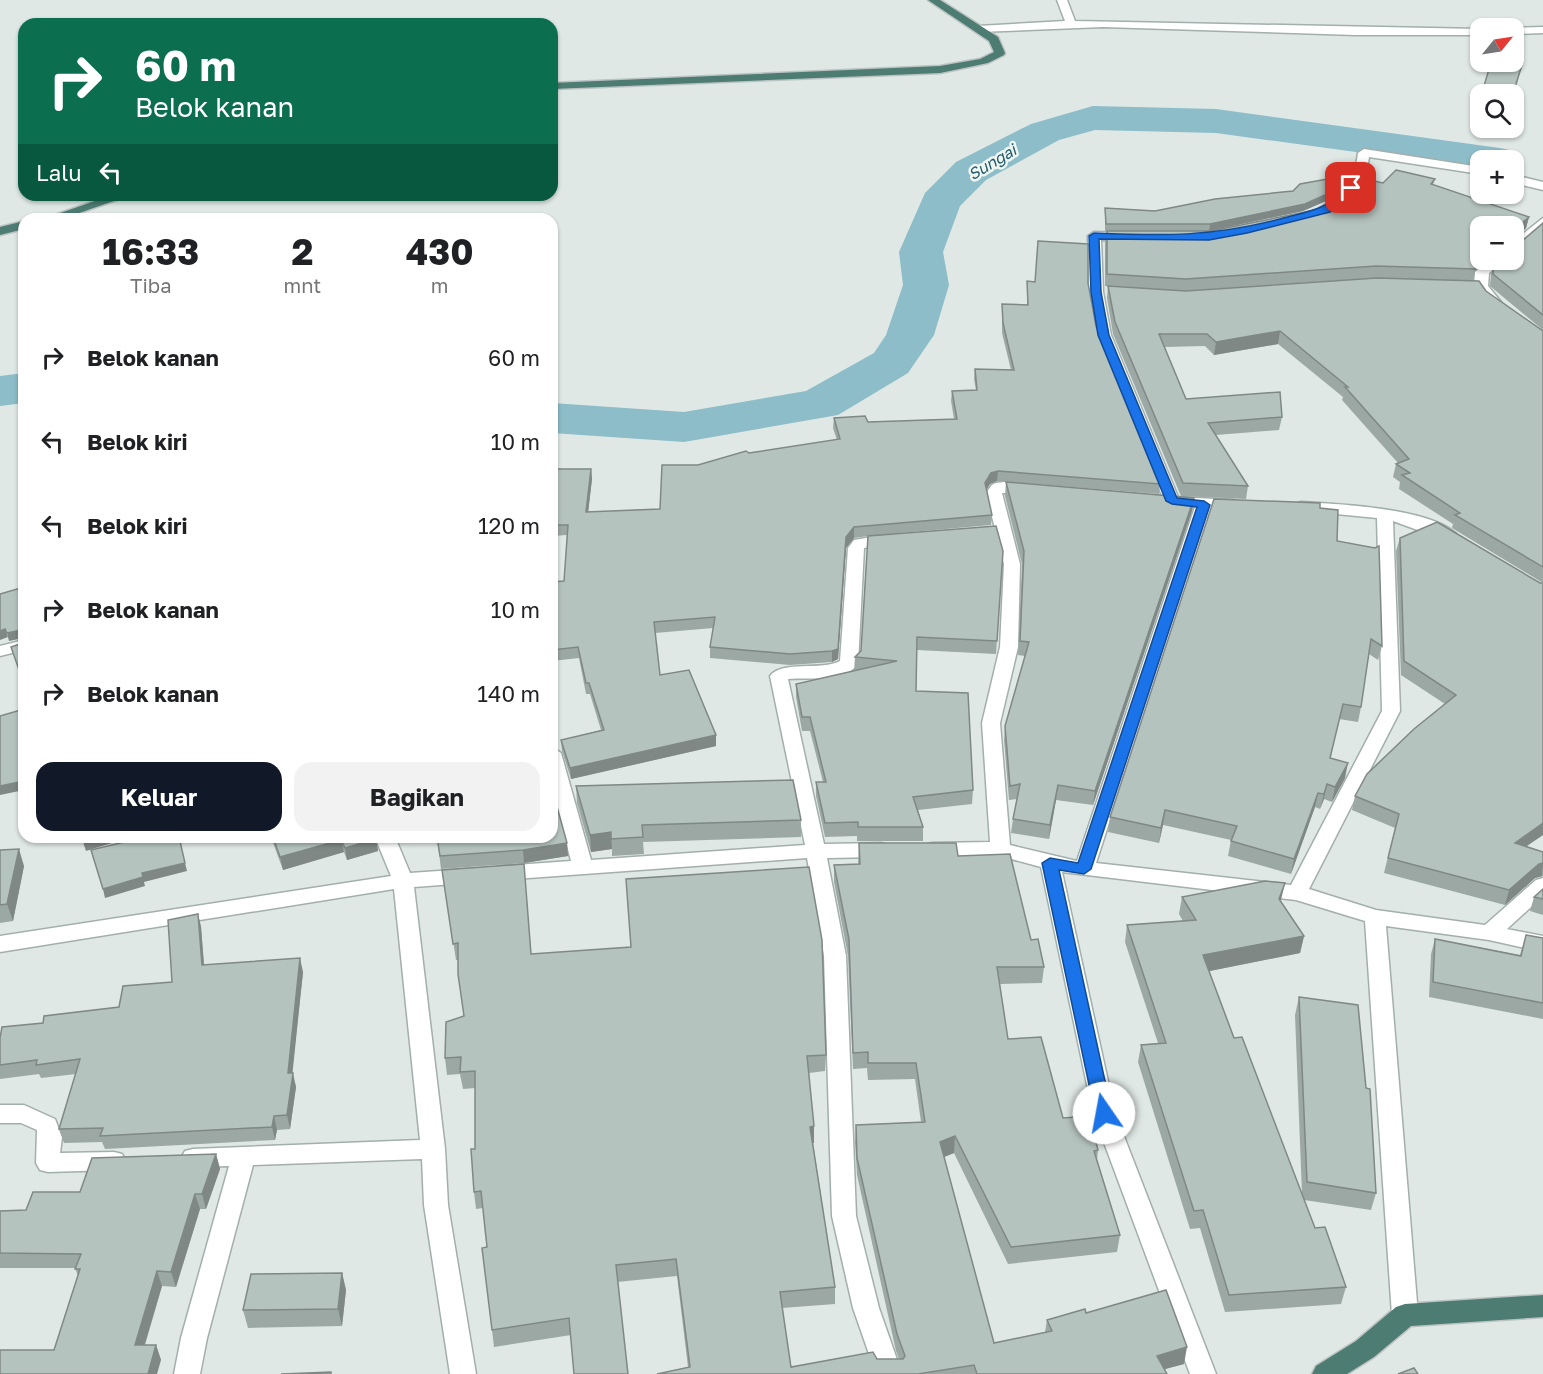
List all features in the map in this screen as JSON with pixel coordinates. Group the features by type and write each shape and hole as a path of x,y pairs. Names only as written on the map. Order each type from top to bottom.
{"highway":[{"path":"558,86 624,86 972,66 1000,53 994,39 933,0"},
{"path":"68,213 106,201"},
{"path":"0,231 18,226"},
{"path":"1325,1374 1365,1349 1406,1315 1543,1306"}],"street":[{"path":"1062,0 1071,23"},
{"path":"978,29 1071,23 1341,32 1470,32"},
{"path":"1524,31 1543,30"},
{"path":"1308,216 1340,202 1363,170 1364,153 1470,169"},
{"path":"1524,181 1543,186"},
{"path":"1524,238 1543,222"},
{"path":"1141,238 1094,236 1102,293 1104,335 1172,501"},
{"path":"1485,270 1475,287 1507,312"},
{"path":"1000,849 991,723 1010,647 1012,564 994,493 998,488 1042,490"},
{"path":"1148,499 1204,505 1251,506"},
{"path":"1084,869 1204,505"},
{"path":"1287,506 1385,513 1431,525 1462,543"},
{"path":"1297,893 1391,711 1385,513"},
{"path":"980,532 1002,531"},
{"path":"889,1374 866,1308 844,1216 835,956 816,851 779,676 785,673 835,671 849,664 856,548 860,543 869,540 913,537"},
{"path":"0,651 18,646"},
{"path":"558,775 583,867"},
{"path":"387,843 403,881 433,1149 436,1204 463,1374"},
{"path":"0,944 403,881 816,851 1000,849 1050,863 1084,869 1297,893 1375,917 1489,933 1543,944"},
{"path":"1050,863 1104,1113 1203,1374"},
{"path":"1489,933 1543,885"},
{"path":"1375,917 1406,1315"},
{"path":"0,1114 24,1114 47,1125 50,1137 48,1163 140,1160"},
{"path":"175,1159 433,1149"},
{"path":"187,1374 194,1338 244,1156"}],"building":[{"path":"1488,72 1520,72 1516,84 1485,84"},
{"path":"1396,170 1435,179 1431,184 1470,197 1470,204 1490,204 1529,217 1524,221 1524,216 1470,216 1470,269 1376,266 1186,279 1107,274 1107,231 1211,231 1315,210 1347,196 1361,178 1383,183"},
{"path":"1333,178 1343,180 1336,190 1305,204 1210,224 1106,224 1105,208 1155,211 1215,199 1293,191 1300,184"},
{"path":"1543,223 1543,315 1493,274 1493,270 1524,270 1524,239"},
{"path":"1038,241 1088,244 1088,283 1096,326 1160,484 998,471 991,473 985,483 992,515 854,527 846,537 838,649 832,651 790,654 710,647 715,617 654,622 660,675 689,670 716,735 570,768 561,740 604,730 589,683 586,683 578,647 558,649 558,582 564,581 568,525 558,525 558,469 591,469 586,512 660,509 662,465 698,465 746,451 749,453 840,439 834,418 865,416 868,422 957,419 952,391 977,390 975,369 1014,370 1003,323 1002,304 1028,305 1027,281 1035,282"},
{"path":"1377,278 1479,281 1486,291 1543,331 1543,567 1455,515 1460,513 1402,475 1410,473 1396,464 1409,459 1345,387 1348,387 1280,331 1216,342 1207,334 1159,334 1186,399 1280,392 1282,417 1208,423 1248,486 1183,483 1115,322 1108,286 1186,291"},
{"path":"1006,482 1194,498 1095,791 1058,785 1050,825 1013,819 1020,784 1010,786 1005,726 1029,642 1020,641 1024,551"},
{"path":"1214,499 1320,503 1320,508 1338,510 1337,541 1375,548 1379,546 1382,646 1371,639 1361,707 1343,704 1330,758 1348,763 1335,787 1327,784 1324,794 1318,793 1294,859 1231,841 1237,826 1165,810 1161,828 1110,817"},
{"path":"1437,522 1543,583 1543,823 1515,843 1543,852 1543,863 1509,890 1388,858 1399,814 1355,796 1367,774 1414,729 1456,695 1404,661 1400,538"},
{"path":"996,526 1003,551 997,641 917,637 916,691 968,693 973,790 913,797 923,827 858,827 858,822 825,823 816,782 826,782 810,717 802,717 796,684 897,661 855,657 861,651 868,536"},
{"path":"18,589 18,631 7,633 5,629 0,631 0,594"},
{"path":"18,645 18,667 11,647"},
{"path":"18,711 18,782 0,786 0,716"},
{"path":"793,780 801,820 642,825 643,837 611,839 611,832 590,835 576,786"},
{"path":"558,810 567,843 523,850 440,856 438,843 558,843"},
{"path":"120,843 180,843 185,863 142,873 143,877 103,889 91,850"},
{"path":"275,843 330,843 280,857"},
{"path":"342,843 362,843 345,848"},
{"path":"859,843 956,843 958,856 1010,854 1031,940 1038,939 1044,967 997,967 1008,1039 1041,1037 1063,1118 1089,1116 1098,1150 1094,1151 1120,1235 1011,1247 955,1136 940,1142 994,1343 1052,1331 1047,1320 1085,1309 1086,1313 1166,1290 1187,1347 1157,1356 1167,1374 977,1374 974,1365 918,1374 657,1374 690,1367 676,1259 616,1265 628,1374 574,1374 569,1318 492,1330 482,1248 487,1247 481,1191 474,1192 471,1149 475,1149 475,1071 460,1072 461,1057 445,1058 446,1022 464,1016 458,974 458,943 453,944 442,870 524,864 531,954 631,947 626,879 809,867 822,940 826,1055 807,1056 814,1126 810,1127 835,1287 780,1292 791,1367 873,1352 877,1359 903,1359 905,1356 897,1334 857,1158 856,1125 925,1122 916,1063 868,1063 868,1052 853,1053 849,939 834,865 860,864"},
{"path":"19,849 7,904 0,905 0,850"},
{"path":"1265,881 1285,883 1279,899 1304,936 1203,955 1234,1038 1242,1037 1315,1228 1325,1227 1346,1287 1229,1295 1203,1210 1194,1211 1141,1045 1166,1043 1127,925 1196,920 1182,897"},
{"path":"1543,889 1543,899 1534,897"},
{"path":"198,914 202,965 300,958 288,1073 293,1073 287,1115 274,1116 272,1127 100,1136 103,1128 59,1129 80,1059 36,1065 37,1060 0,1065 2,1027 43,1023 44,1016 119,1007 123,986 172,982 168,920"},
{"path":"1526,935 1543,938 1543,1003 1433,982 1435,939 1521,956"},
{"path":"1299,997 1358,1005 1366,1088 1370,1089 1376,1193 1307,1182"},
{"path":"216,1154 202,1194 195,1194 171,1272 157,1271 135,1345 156,1345 148,1374 0,1374 0,1350 54,1350 80,1269 75,1269 81,1254 0,1253 0,1211 26,1210 33,1192 80,1192 92,1158"},
{"path":"342,1273 338,1309 243,1310 251,1274"},
{"path":"1414,1368 1418,1374 1398,1374"},
{"path":"331,1372 331,1374 281,1374"}],"waterway":[{"name":"Sungai","path":"558,418 684,427 820,404 891,363 910,335 926,285 921,252 940,202 971,171 1045,132 1093,118 1216,121 1470,156"},
{"name":"Sungai","path":"0,391 18,389"}],"route":[{"path":"1104,1113 1050,863 1084,869 1204,505 1172,501 1136,408 1104,335 1096,292 1094,236 1209,237 1247,230 1327,210 1340,202 1351,188"}]}
